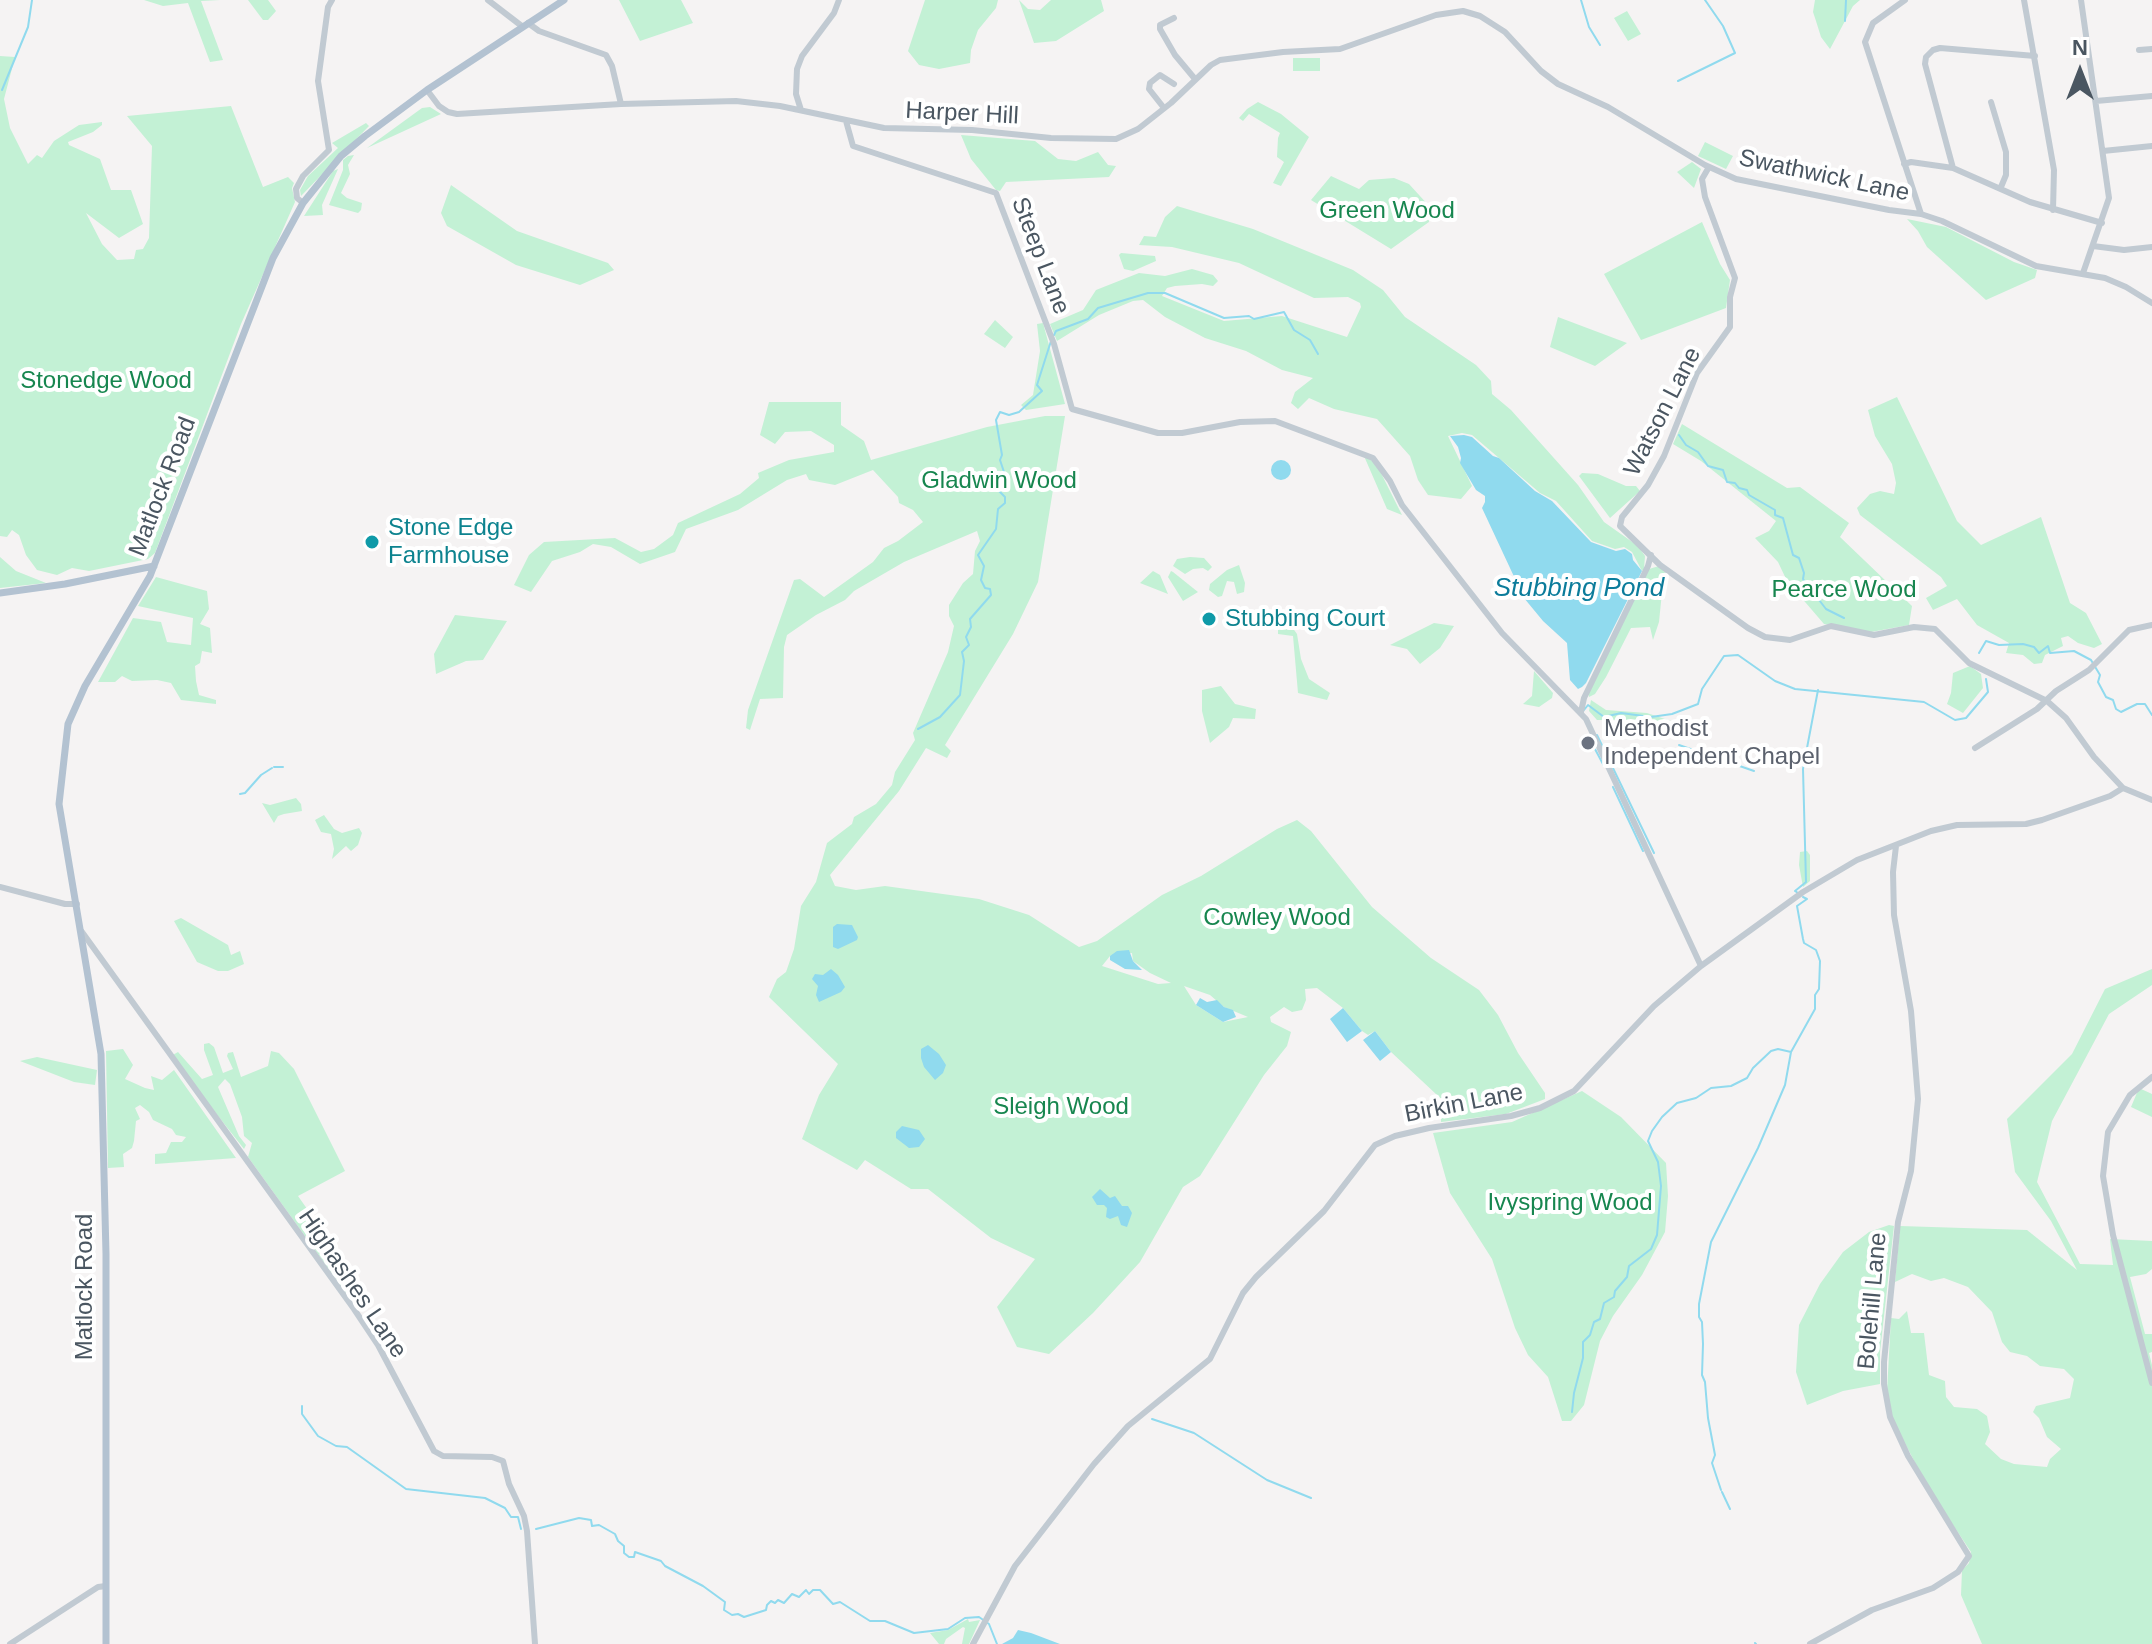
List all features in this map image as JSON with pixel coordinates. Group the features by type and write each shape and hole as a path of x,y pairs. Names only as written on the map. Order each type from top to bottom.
{"main road":[{"name":"Matlock Road","path":"106,1644 106,1254 101,1054 59,804 68,724 85,686 154,566 273,258 303,203 341,156 427,90 564,0"},
{"path":"0,593 154,566"}],"street":[{"path":"303,203 297,198 296,189 303,176 329,150 318,81 326,19 332,0"},
{"path":"488,0 526,25 606,55 612,66 621,104"},
{"path":"801,110 796,94 797,69 802,56 834,13 839,0"},
{"path":"1905,0 1873,23 1865,42 1921,214"},
{"path":"2024,0 2054,170 2053,210"},
{"path":"2081,0 2109,198 2083,273"},
{"name":"Harper Hill","path":"427,90 439,106 457,114 736,101 910,129 1116,139 1138,129 1220,60 1340,49 1436,15 1463,11 1472,13"},
{"name":"Swathwick Lane","path":"1472,13 1505,32 1541,71 1558,84 1608,107 1709,167 1744,181 1921,214 2036,266 2083,273 2126,287 2152,303"},
{"path":"1174,18 1160,25 1160,29 1175,55 1195,79"},
{"path":"1953,168 1925,64 1926,57 1940,48 2035,56"},
{"path":"2139,50 2152,49"},
{"path":"1164,108 1149,89 1150,83 1160,75 1174,84"},
{"path":"2096,101 2152,96"},
{"path":"1991,102 2006,152 2006,175 2001,187"},
{"name":"Steep Lane","path":"846,121 853,146 996,193 1054,344 1072,409 1158,433 1182,433 1240,422 1275,421 1373,458 1402,505 1502,633 1569,701"},
{"path":"2103,151 2152,146"},
{"path":"1904,164 1911,162 1953,168 2053,210 2102,223"},
{"name":"Watson Lane","path":"1709,167 1702,179 1705,197 1735,278 1730,297 1730,327 1697,373 1677,427 1648,485 1622,517 1620,526 1660,565 1765,637 1790,640 1831,626 1874,635 1914,627 1932,628 1948,639 1969,663 2047,701"},
{"path":"2093,246 2124,250 2152,247"},
{"path":"1581,712 1584,698 1651,555"},
{"path":"1648,566 1660,565"},
{"path":"1975,748 2037,709 2089,670 2129,630 2152,625"},
{"path":"1569,701 1584,698"},
{"path":"1569,701 1589,723 1701,966"},
{"path":"2047,701 2066,718 2094,757 2123,788 2152,800"},
{"name":"Birkin Lane","path":"973,1644 1015,1566 1094,1464 1128,1426 1210,1359 1243,1293 1324,1211 1375,1145 1418,1131 1511,1116 1540,1108 1574,1091 1654,1006 1701,966 1803,892 1857,860 1931,831 1957,825 2026,824 2042,820 2110,796 2123,788"},
{"name":"Bolehill Lane","path":"1810,1644 1872,1610 1933,1588 1958,1572 1969,1556 1908,1456 1890,1417 1884,1384 1898,1222 1911,1171 1918,1099 1911,1011 1894,915 1896,846"},
{"path":"0,887 65,904 77,904"},
{"name":"Highashes Lane","path":"82,932 354,1309 378,1345 434,1451 443,1456 492,1457 503,1461 527,1531 535,1644"},
{"path":"2152,1077 2130,1095 2108,1132 2103,1176 2113,1235 2152,1383"},
{"path":"10,1644 98,1587 106,1586"}],"green space":[{"path":"144,0 220,0 201,1 223,60 210,62 188,3 163,6"},
{"path":"248,0 268,0 276,11 268,20 263,20"},
{"path":"619,0 681,0 693,23 640,41"},
{"path":"925,0 998,0 996,8 978,30 970,63 939,69 919,65 908,51"},
{"path":"1019,0 1028,9 1040,10 1051,0 1101,0 1104,11 1056,41 1034,43"},
{"path":"1815,0 1860,0 1853,6 1830,49 1821,37 1813,12"},
{"path":"1627,11 1641,34 1628,41 1614,18"},
{"name":"Stonedge Wood","path":"0,56 15,57 4,99 10,128 28,164 37,155 42,158 54,141 79,125 102,122 93,132 68,142 100,159 111,190 131,190 143,224 119,238 86,213 102,244 117,260 134,259 136,250 143,249 149,238 152,146 127,116 231,106 263,187 288,177 294,183 295,202 241,324 155,553 148,559 89,571 72,568 57,575 37,570 26,555 19,535 12,530 7,537 0,536"},
{"path":"1293,58 1320,58 1320,71 1293,71"},
{"path":"1258,102 1281,114 1309,137 1281,186 1273,183 1284,162 1277,157 1280,133 1249,114 1243,121 1239,118"},
{"path":"430,107 441,114 367,148 422,108"},
{"path":"366,123 369,126 301,196 300,190 308,176 338,148 332,143"},
{"path":"961,135 1035,141 1058,159 1076,161 1098,152 1108,165 1116,166 1109,177 1006,182 1000,191 971,159"},
{"path":"1705,142 1733,156 1726,169 1698,156"},
{"path":"354,155 348,165 350,174 341,193 362,203 358,213 329,205 343,170 343,160"},
{"path":"1692,162 1701,169 1694,188 1677,172"},
{"path":"338,169 322,205 323,215 304,216 333,171"},
{"name":"Green Wood","path":"1331,176 1359,189 1369,180 1394,178 1409,184 1430,207 1429,222 1391,249 1311,200"},
{"path":"451,185 517,231 608,263 614,270 580,285 516,265 447,226 441,213"},
{"path":"1177,206 1253,229 1353,270 1383,290 1405,317 1476,365 1491,381 1492,394 1511,410 1578,485 1604,522 1638,546 1645,556 1644,569 1642,571 1632,552 1624,547 1615,549 1592,541 1556,501 1540,493 1472,435 1462,433 1448,436 1472,486 1461,499 1428,495 1418,480 1410,456 1377,419 1334,409 1309,398 1298,409 1291,403 1295,392 1313,378 1282,370 1246,351 1205,338 1165,317 1143,300 1099,315 1057,341 1050,324 1083,310 1096,290 1139,273 1165,276 1192,269 1213,275 1218,281 1213,286 1202,284 1167,288 1162,296 1224,321 1282,316 1347,337 1361,307 1360,303 1348,297 1314,298 1239,263 1172,247 1139,245 1144,236 1156,237 1165,217"},
{"path":"1907,219 1946,227 2014,262 2037,270 2035,278 1986,300 1927,247"},
{"path":"1702,222 1730,280 1726,308 1641,340 1604,274"},
{"path":"1121,253 1155,256 1156,261 1133,271 1124,269"},
{"path":"1558,317 1627,343 1595,366 1550,347"},
{"path":"995,320 1013,337 1005,348 984,334"},
{"path":"1043,323 1065,404 1026,410 1021,405 1033,395 1040,351 1037,324"},
{"path":"1897,397 1957,521 1981,545 2041,517 2070,603 2086,613 2102,644 2094,648 2068,636 2061,638 2063,646 2045,655 2042,663 2034,664 2023,655 2006,653 2009,643 1977,625 1957,599 1933,610 1926,598 1947,586 1941,577 1860,515 1857,508 1870,494 1880,491 1894,494 1896,483 1892,464 1875,436 1868,410"},
{"path":"769,402 841,402 841,425 864,441 871,460 987,427 1045,416 1065,416 1038,582 1013,634 945,745 951,751 947,758 926,748 899,791 830,875 835,886 856,890 885,886 979,899 1029,915 1079,947 1097,941 1162,895 1297,820 1311,831 1372,907 1431,958 1479,990 1498,1015 1518,1053 1545,1093 1545,1099 1506,1114 1441,1122 1441,1118 1452,1109 1391,1052 1375,1031 1368,1035 1362,1031 1343,1008 1317,988 1305,989 1306,1000 1302,1010 1292,1012 1284,1007 1270,1017 1271,1022 1291,1032 1287,1046 1264,1075 1200,1176 1183,1187 1140,1262 1093,1313 1049,1354 1017,1347 997,1307 1035,1259 991,1238 928,1189 911,1189 865,1160 857,1170 802,1139 819,1095 838,1064 769,997 777,979 786,972 794,949 801,906 816,882 827,843 852,824 854,817 876,804 892,785 895,772 915,740 913,733 948,652 954,626 949,616 949,605 973,574 975,551 980,541 977,531 904,562 787,635 783,698 760,699 750,730 746,728 748,710 794,580 800,579 824,597 873,562 884,548 923,522 913,510 899,503 898,497 873,470 835,485 809,480 806,474 787,480 738,510 686,529 675,552 640,564 611,547 593,544 580,552 552,561 531,592 514,585 529,555 544,542 615,538 641,552 654,549 673,535 678,523 740,494 759,478 758,473 789,460 834,452 834,445 811,431 785,432 775,444 760,435","holes":["1132,953 1133,961 1171,983 1158,984 1102,966 1110,956","1184,986 1210,995 1224,1007 1248,1017 1223,1022 1196,1005"]},
{"name":"Pearce Wood","path":"1682,424 1787,488 1800,487 1849,523 1840,537 1912,606 1909,625 1871,632 1824,624 1787,581 1778,562 1755,538 1769,531 1776,521 1701,461 1673,444"},
{"path":"1364,456 1376,463 1402,515 1387,509"},
{"path":"1582,473 1598,474 1626,486 1636,486 1640,491 1610,518 1579,476"},
{"path":"0,557 16,571 46,583 0,588"},
{"path":"1204,558 1212,567 1208,571 1193,569 1185,574 1173,566 1177,559"},
{"path":"1239,565 1245,583 1244,592 1237,594 1234,582 1227,581 1222,596 1218,597 1209,590 1210,584"},
{"path":"1659,566 1668,576 1663,582 1659,622 1653,640 1650,627 1631,628 1606,677 1595,694 1589,697 1588,692 1649,569"},
{"path":"1153,571 1160,575 1168,594 1140,583"},
{"path":"1171,571 1198,592 1183,601 1168,577"},
{"path":"156,577 207,591 209,609 200,624 210,628 212,653 202,651 200,663 195,666 196,681 199,695 216,700 216,704 181,700 171,683 157,680 132,681 122,676 115,682 98,682 133,618 161,622 167,642 191,645 193,618 138,606"},
{"path":"455,615 507,621 483,660 466,661 436,674 434,654"},
{"path":"1434,623 1454,626 1440,648 1420,664 1407,649 1390,645"},
{"path":"1278,627 1292,627 1297,634 1301,659 1309,679 1330,693 1327,700 1298,693 1293,636 1278,634"},
{"path":"1970,666 1981,674 1983,688 1963,713 1947,704 1953,673"},
{"path":"1534,671 1553,693 1552,698 1539,707 1523,704 1532,696"},
{"path":"1221,686 1235,704 1256,709 1255,719 1233,718 1229,727 1210,743 1202,711 1202,690"},
{"path":"1591,700 1606,710 1647,713 1671,721 1597,720 1589,711"},
{"path":"296,798 302,811 278,816 274,823 262,803 270,805"},
{"path":"324,815 334,829 342,833 359,828 362,833 358,845 351,851 346,846 332,859 331,834 321,832 315,820"},
{"path":"1807,851 1810,855 1810,881 1803,887 1800,852"},
{"path":"181,918 228,945 231,955 240,951 244,964 228,971 218,971 197,962 174,921"},
{"path":"2152,969 2152,985 2109,1014 2052,1121 2037,1182 2080,1264 2113,1265 2110,1239 2152,1241 2152,1269 2146,1274 2130,1277 2145,1334 2152,1334 2152,1352 2149,1353 2152,1365 2152,1644 1982,1644 1961,1595 1962,1570 1969,1563 1971,1552 1927,1486 1891,1416 1887,1391 1891,1318 1899,1319 1907,1311 1911,1333 1924,1333 1929,1375 1945,1381 1946,1397 1954,1407 1977,1409 1987,1416 1990,1432 1985,1444 2001,1459 2014,1464 2047,1467 2050,1459 2061,1449 2047,1437 2033,1412 2036,1406 2070,1398 2074,1379 2064,1369 2040,1366 2027,1356 2010,1352 2002,1342 1992,1312 1968,1287 1944,1278 1931,1281 1912,1274 1895,1282 1900,1226 2027,1230 2077,1270 2051,1221 2015,1172 2007,1119 2072,1054 2105,989"},
{"path":"204,1044 214,1047 223,1073 233,1069 227,1056 233,1052 241,1077 268,1066 271,1051 279,1053 294,1069 345,1171 298,1196 360,1284 346,1293 248,1157 252,1143 244,1136 242,1117 230,1084 225,1079 218,1087 246,1145 244,1149 171,1056 178,1052 202,1079 213,1075 204,1050"},
{"path":"123,1049 133,1065 125,1079 145,1088 154,1090 151,1076 162,1080 174,1070 236,1158 155,1164 155,1154 166,1153 171,1142 182,1142 186,1137 176,1135 172,1129 153,1120 140,1105 135,1108 140,1119 136,1121 132,1148 123,1154 124,1167 108,1168 106,1051"},
{"path":"37,1057 97,1070 95,1085 74,1082 20,1061"},
{"path":"2139,1088 2152,1094 2152,1117 2131,1107"},
{"name":"Ivyspring Wood","path":"1582,1091 1621,1117 1666,1163 1668,1196 1665,1232 1600,1341 1584,1405 1571,1421 1562,1421 1548,1377 1528,1355 1515,1328 1492,1259 1450,1193 1433,1133 1512,1122"},
{"path":"1894,1226 1880,1352 1880,1384 1843,1391 1807,1405 1796,1372 1799,1325 1820,1284 1843,1252 1869,1232"},
{"path":"968,1619 969,1622 980,1620 969,1644 962,1644 963,1627 944,1644 939,1644 930,1633 948,1630"}],"water":[{"name":"Stubbing Pond","path":"1450,436 1472,437 1535,491 1552,501 1591,542 1616,551 1625,549 1632,554 1642,571 1586,683 1578,689 1570,680 1567,643 1524,598 1482,508 1485,496 1476,490 1460,463 1458,447"},
{"path":"1281,460 1288,463 1291,470 1288,477 1281,480 1274,477 1271,470 1274,463"},
{"path":"837,924 852,925 857,940 838,949 833,947 833,927"},
{"path":"1129,950 1133,961 1142,970 1125,969 1110,960 1110,956 1117,951"},
{"path":"831,969 845,987 819,1002 816,995 818,986 812,979 815,974 823,975"},
{"path":"1200,998 1207,1002 1217,1000 1233,1010 1236,1017 1223,1022 1196,1005"},
{"path":"1343,1008 1362,1031 1347,1042 1330,1019"},
{"path":"1375,1031 1391,1052 1380,1061 1363,1040"},
{"path":"928,1045 946,1065 935,1080 921,1058 921,1049"},
{"path":"902,1126 919,1130 925,1139 919,1147 909,1148 896,1138 896,1132"},
{"path":"1100,1189 1110,1198 1115,1196 1122,1206 1128,1206 1132,1213 1127,1227 1121,1225 1118,1216 1106,1217 1107,1208 1097,1205 1092,1197"},
{"path":"1018,1630 1060,1644 1002,1644 1013,1638"}],"waterway":[{"path":"2,90 28,27 32,0"},
{"path":"1581,0 1589,27 1600,45"},
{"path":"1678,81 1735,53 1723,26 1705,0"},
{"path":"1845,21 1846,0"},
{"path":"1054,335 1056,331 1088,319 1098,308 1148,293 1165,293 1224,318 1249,316 1254,319 1284,312 1294,330 1310,340 1318,354"},
{"path":"918,729 940,717 960,695 964,661 962,652 969,645 966,637 971,627 970,619 991,595 990,589 985,588 981,580 984,566 978,555 996,529 998,509 1005,503 1005,497 999,491 1007,481 1000,460 1002,455 996,420 1000,412 1009,415 1019,412 1042,391 1037,385 1051,341"},
{"path":"1679,435 1708,466 1723,470 1727,482 1747,490 1749,495 1783,518 1793,555 1799,558 1804,573 1803,579 1826,609 1844,618"},
{"path":"1979,653 1986,641 1999,645 2023,644 2034,647 2039,653 2048,646 2050,653 2074,651 2091,660 2100,675 2098,682 2106,697 2113,700 2116,709 2121,712 2137,704 2145,704 2152,715"},
{"path":"1584,710 1588,705 1604,717 1621,713 1651,717 1672,714 1698,704 1702,689 1724,656 1738,655 1775,681 1795,689 1924,702 1955,720 1966,718 1988,692 1986,679"},
{"path":"1798,893 1795,891 1806,882 1803,769 1818,690"},
{"path":"1597,735 1654,853"},
{"path":"1679,745 1754,771"},
{"path":"1595,749 1604,766"},
{"path":"274,767 283,767"},
{"path":"240,794 272,768"},
{"path":"1613,787 1643,851"},
{"path":"1721,1490 1712,1463 1715,1455 1702,1375 1699,1304 1711,1242 1758,1148 1785,1085 1791,1052 1815,1009 1820,961 1816,950 1804,943 1797,906 1807,899 1803,897"},
{"path":"1572,1412 1583,1358 1583,1342 1590,1335 1594,1322 1600,1319 1604,1303 1614,1297 1615,1291 1627,1277 1629,1266 1651,1249 1657,1235 1661,1186 1658,1162 1648,1141 1652,1131 1677,1103 1696,1098 1711,1088 1731,1086 1747,1078 1771,1051 1791,1052"},
{"path":"302,1406 302,1414 318,1436 336,1446 347,1447 406,1489 485,1498 505,1508 511,1517 518,1517 521,1529"},
{"path":"1152,1419 1194,1433 1267,1480 1311,1498"},
{"path":"1722,1492 1730,1509"},
{"path":"536,1529 579,1518 591,1520 592,1526 599,1525 615,1534 629,1557 634,1557 635,1552 661,1561 725,1602 724,1610 732,1615 744,1617 766,1610 771,1601 784,1603 792,1594 799,1597 806,1590 809,1594 820,1590 833,1604 840,1602 870,1621 885,1621 914,1633 948,1629 965,1618 979,1617 989,1624 997,1644"}],"place":[{"name":"Stone Edge Farmhouse","path":"372,542"},
{"name":"Stubbing Court","path":"1209,619"},
{"name":"Methodist Independent Chapel","path":"1588,743"}],"park label":[{"name":"Gladwin Wood","path":"999,481"},
{"name":"Cowley Wood","path":"1277,918"},
{"name":"Sleigh Wood","path":"1061,1107"}]}
